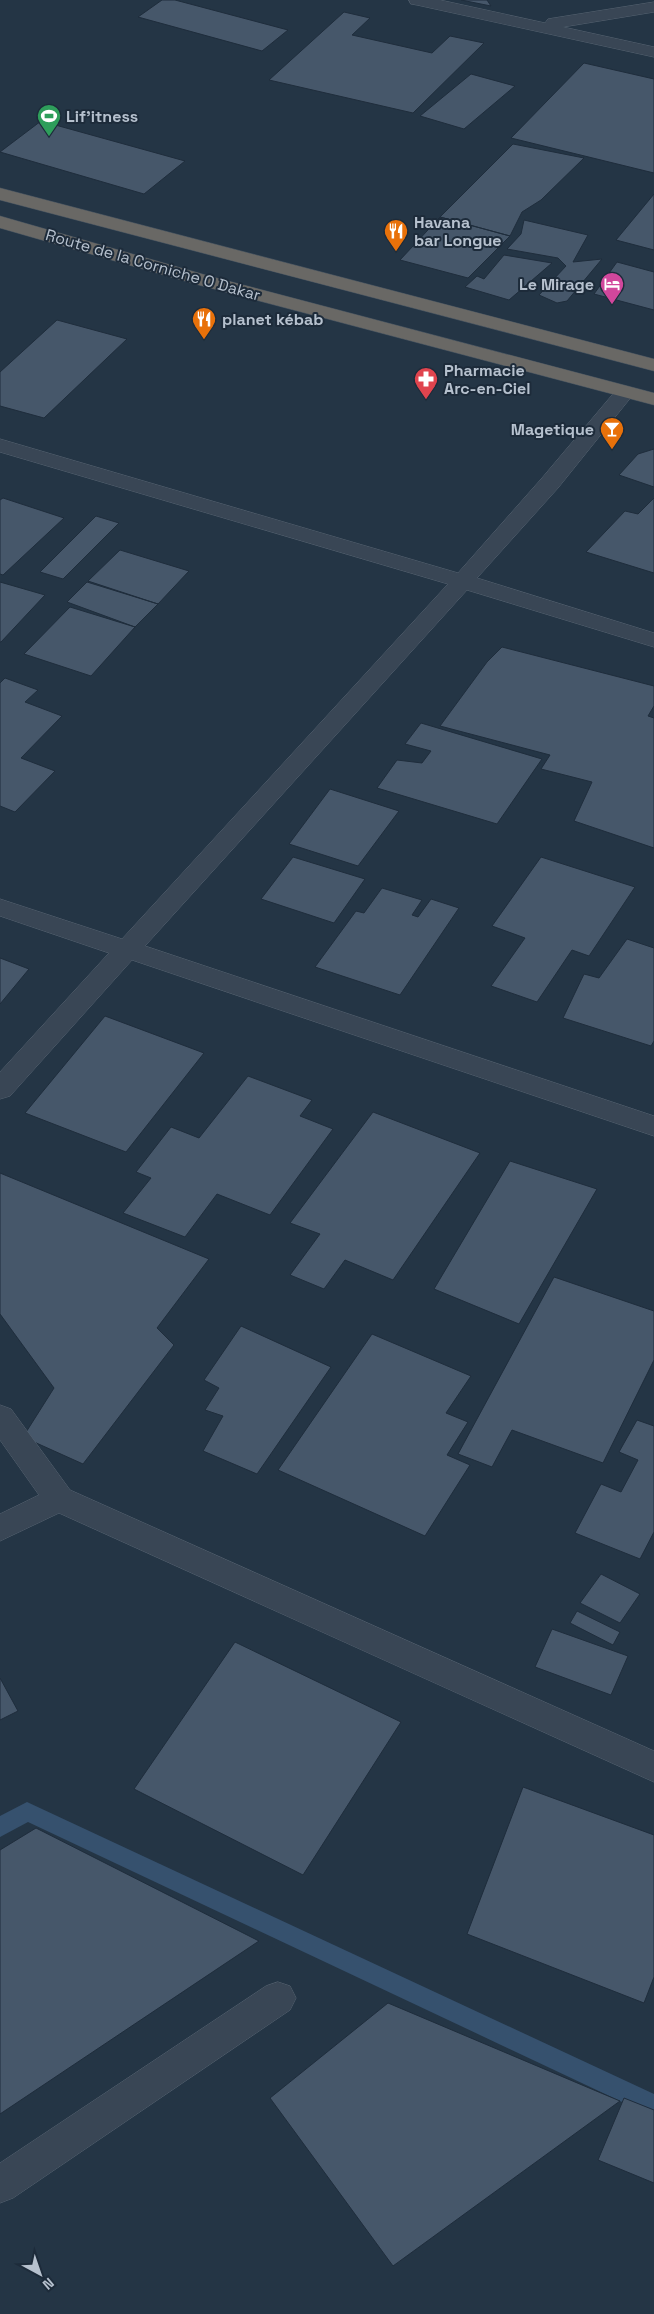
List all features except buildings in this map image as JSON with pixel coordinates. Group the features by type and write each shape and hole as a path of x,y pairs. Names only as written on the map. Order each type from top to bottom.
{"highway":[{"name":"Route de la Corniche O Dakar","path":"0,194 654,365"},
{"name":"Route de la Corniche O Dakar","path":"0,222 231,288 654,399"}],"street":[{"path":"417,0 654,52"},
{"path":"541,26 654,7"},
{"path":"0,1089 463,581 550,483 625,392"},
{"path":"0,445 463,581 654,640"},
{"path":"0,907 128,948 654,1126"},
{"path":"0,1417 59,1500 654,1767"},
{"path":"0,1528 59,1500"},
{"path":"0,2185 278,1998"}],"waterway":[{"path":"0,1827 27,1811 654,2106"}],"place":[{"name":"Lif'itness","path":"49,137"},
{"name":"Havana bar Longue","path":"396,252"},
{"name":"Le Mirage","path":"612,305"},
{"name":"planet kébab","path":"204,340"},
{"name":"Pharmacie Arc-en-Ciel","path":"426,400"},
{"name":"Magetique","path":"612,450"}]}
